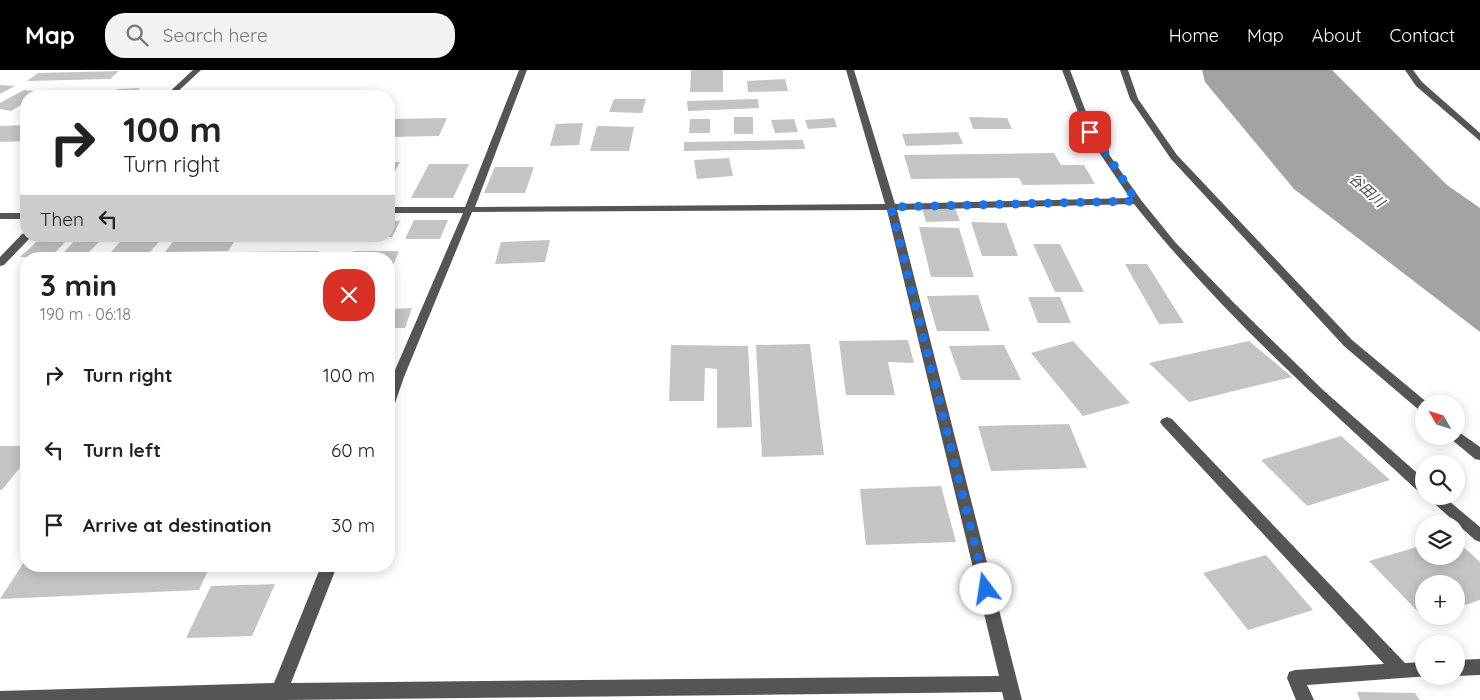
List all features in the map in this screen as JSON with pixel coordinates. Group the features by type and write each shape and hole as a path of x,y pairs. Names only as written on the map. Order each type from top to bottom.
{"street":[{"path":"175,90 197,70"},
{"path":"395,386 469,210 523,70"},
{"path":"0,699 1012,692 891,207 850,70"},
{"path":"1066,70 1090,132 1114,165 1136,201 1171,244 1230,306 1319,393 1415,480"},
{"path":"1124,70 1134,99 1174,157 1348,344 1415,400"},
{"path":"1408,70 1419,84 1480,138"},
{"path":"395,210 891,207 1136,201"},
{"path":"0,216 20,216"},
{"path":"0,262 20,242"},
{"path":"1167,422 1401,671"},
{"path":"1465,442 1480,455"},
{"path":"1444,505 1480,536"},
{"path":"277,696 327,572"},
{"path":"1465,668 1480,667"},
{"path":"1305,700 1295,678 1415,670"}],"water":[{"name":"谷田川","path":"1202,70 1332,70 1447,185 1480,208 1480,332 1294,189 1205,82"}],"building":[{"path":"691,70 723,70 723,92 690,92"},
{"path":"119,71 110,79 27,81 38,73"},
{"path":"785,79 788,91 748,92 747,81"},
{"path":"0,85 15,86 0,94"},
{"path":"140,88 138,90 117,89"},
{"path":"20,92 20,106 11,111 0,109 0,103"},
{"path":"614,99 646,99 642,113 609,112"},
{"path":"758,99 759,108 688,111 687,101"},
{"path":"734,117 753,117 753,134 734,134"},
{"path":"969,117 1007,118 1012,129 973,129"},
{"path":"447,118 439,136 395,137 395,119"},
{"path":"834,118 837,127 808,129 805,120"},
{"path":"690,119 710,119 710,133 689,133"},
{"path":"794,119 798,132 775,133 771,120"},
{"path":"583,123 579,145 550,146 556,124"},
{"path":"20,125 20,141 0,142 0,126"},
{"path":"597,126 634,127 629,151 590,151"},
{"path":"958,132 963,144 906,146 902,134"},
{"path":"803,140 805,149 684,151 684,142"},
{"path":"1054,153 1061,165 1084,165 1095,184 1023,185 1019,178 911,179 904,155"},
{"path":"729,158 733,176 697,179 694,160"},
{"path":"395,162 400,162 395,172"},
{"path":"429,164 469,164 453,198 411,198"},
{"path":"495,167 534,167 525,193 484,193"},
{"path":"922,208 955,208 960,221 926,222"},
{"path":"414,220 448,220 440,239 405,239"},
{"path":"395,221 400,221 395,231"},
{"path":"971,222 1006,223 1018,256 982,256"},
{"path":"919,227 959,228 974,277 931,277"},
{"path":"550,240 545,262 495,264 501,242"},
{"path":"36,242 65,242 56,252 25,252"},
{"path":"73,242 99,242 89,252 64,252"},
{"path":"120,242 159,242 150,252 111,252"},
{"path":"172,242 234,242 228,251 165,252"},
{"path":"1033,244 1060,244 1084,292 1055,292"},
{"path":"319,251 318,252 243,252"},
{"path":"399,251 395,261 395,252 352,252"},
{"path":"1125,264 1147,264 1184,323 1159,324"},
{"path":"978,295 990,331 937,331 927,296"},
{"path":"1028,297 1060,297 1071,323 1038,323"},
{"path":"412,308 405,328 395,328 395,309"},
{"path":"908,340 914,363 888,362 895,395 846,395 839,341"},
{"path":"1073,341 1130,403 1083,416 1031,353"},
{"path":"1249,341 1292,377 1189,402 1149,363"},
{"path":"810,344 824,455 762,457 756,345"},
{"path":"671,345 748,346 752,427 717,428 717,369 705,368 704,401 669,401"},
{"path":"1004,345 1021,380 961,380 949,346"},
{"path":"1069,424 1087,468 991,471 978,426"},
{"path":"1341,436 1390,480 1307,506 1261,460"},
{"path":"0,446 20,446 20,468 0,490"},
{"path":"941,486 956,542 866,545 860,489"},
{"path":"1415,548 1415,565 1465,565 1465,548 1480,562 1480,600 1465,605 1465,575 1415,575 1415,609 1369,561"},
{"path":"1266,555 1313,610 1248,630 1203,573"},
{"path":"20,568 20,572 207,572 199,590 0,599"},
{"path":"275,584 252,636 186,638 211,586"},
{"path":"1357,692 1415,693 1420,700 1360,700"}],"route":[{"path":"986,589 891,207 1136,201 1114,165 1090,132"}]}
